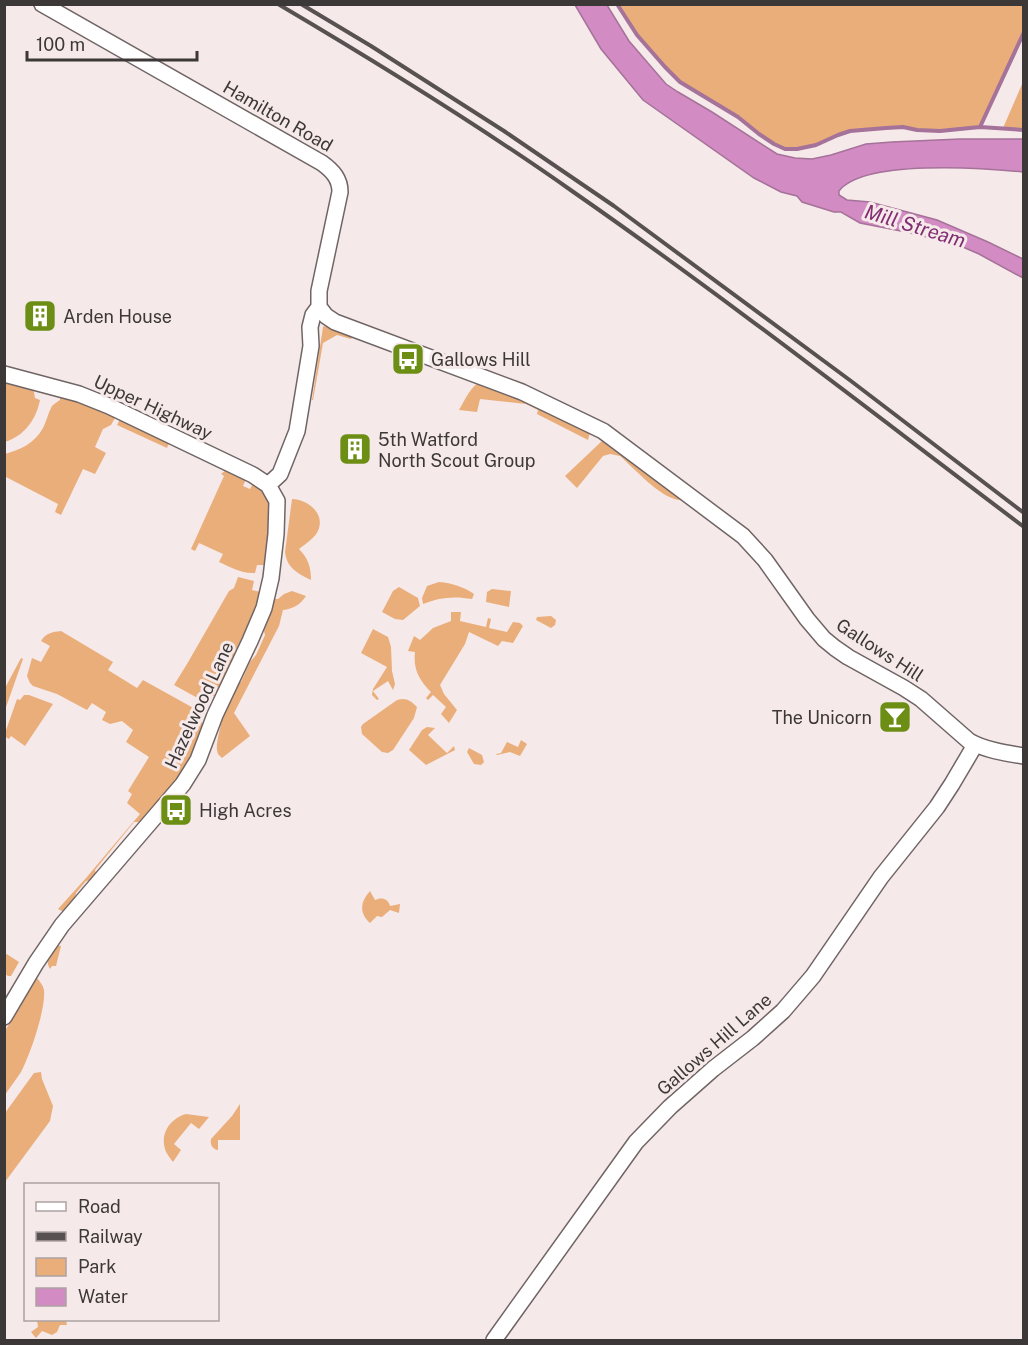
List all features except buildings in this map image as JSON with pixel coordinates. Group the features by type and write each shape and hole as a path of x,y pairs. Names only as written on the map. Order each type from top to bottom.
{"street":[{"name":"Hamilton Road","path":"42,4 322,164 333,172 340,186 319,291 319,307 313,315 310,327 310,345 297,431 272,491"},
{"name":"Gallows Hill","path":"319,307 335,322 522,392 603,431 743,536 765,560 807,619 834,648 921,699 975,744"},
{"name":"Upper Highway","path":"4,374 79,394 109,406 237,467 272,491"},
{"name":"Hazelwood Lane","path":"4,1017 62,925 183,784 198,760 215,715 264,608 271,578 276,534 277,501 272,491"},
{"path":"975,744 1023,756"},
{"name":"Gallows Hill Lane","path":"495,1341 636,1142 712,1069 753,1038 783,1011 813,976 881,878 937,807 975,744"}],"green space":[{"path":"617,5 1023,5 1023,32 980,127 940,131 903,127 850,131 816,145 785,149 680,82 637,35"},
{"path":"1023,82 1023,130 1003,128"},
{"path":"323,327 352,337 351,339 337,335 323,343 312,400"},
{"path":"4,380 33,387 35,398 40,400 36,414 28,426 18,436 5,442"},
{"path":"482,381 590,432 588,440 537,414 538,410 526,404 480,399 477,412 459,410 471,389"},
{"path":"60,394 113,415 115,418 111,425 103,429 95,447 106,453 95,474 83,469 61,515 55,512 58,504 6,477 5,480 5,454 22,448 36,438 52,406 60,400"},
{"path":"122,419 167,440 169,443 167,448 117,425"},
{"path":"604,439 683,498 679,500 663,494 620,456 610,454 603,456 577,488 565,476"},
{"path":"227,469 246,479 243,486 250,489 253,483 260,488 269,504 266,565 257,565 255,573 241,571 219,562 223,554 199,543 195,551 191,549 224,476 221,474"},
{"path":"292,499 308,504 319,517 318,531 299,549 308,563 311,580 294,569 286,558"},
{"path":"238,577 254,581 252,590 261,592 261,597 216,697 210,695 206,701 203,701 174,685 229,591 234,588"},
{"path":"439,582 466,589 474,594 472,599 447,598 423,604 422,598 427,586"},
{"path":"399,587 418,598 420,606 403,620 395,619 382,612 393,591"},
{"path":"492,589 511,591 509,607 486,602 487,592"},
{"path":"292,591 306,596 296,606 283,610 279,626 234,713 250,736 222,758 218,754 217,745 231,695 237,684 241,682 265,635 264,631 274,599"},
{"path":"451,612 461,612 460,621 486,627 488,618 491,619 489,628 507,632 513,622 523,626 513,643 502,641 498,646 469,632 465,644 440,685 457,710 449,723 441,714 446,707 433,695 428,700 426,698 431,692 418,674 415,652 408,651 414,636 420,640 433,628 451,621"},
{"path":"551,616 556,620 555,625 551,628 536,620 537,617"},
{"path":"373,629 388,637 395,684 393,690 388,681 373,691 379,699 377,700 372,695 373,689 387,667 361,653"},
{"path":"61,631 113,662 108,670 137,688 143,680 197,710 201,713 198,721 205,724 186,767 176,782 142,822 134,822 95,870 96,875 86,881 76,893 75,900 65,911 58,909 140,814 127,803 132,794 128,791 149,757 126,742 133,730 122,721 110,724 102,720 106,712 92,703 87,710 30,683 27,676 32,658 41,662 50,646 41,641 50,633"},
{"path":"21,658 23,659 5,710 5,688"},
{"path":"24,695 53,704 25,746 11,736 9,739 4,736 17,699 20,700"},
{"path":"397,700 410,701 417,707 414,718 393,750 388,753 382,752 362,734 361,727"},
{"path":"427,727 435,728 428,735 447,753 454,746 455,750 426,765 409,750 422,730"},
{"path":"521,740 527,744 520,756 510,752 496,754 501,753 507,742 518,747"},
{"path":"469,748 482,755 484,762 481,765 474,764 467,752"},
{"path":"370,891 375,900 384,899 390,906 400,904 399,913 390,910 382,917 377,916 370,923 362,907"},
{"path":"56,945 61,946 56,966 50,969 48,959"},
{"path":"5,953 19,962 11,976 5,974"},
{"path":"37,978 44,990 40,1020 25,1064 5,1095 5,1031 33,981"},
{"path":"41,1072 53,1106 50,1121 5,1182 5,1113 34,1073"},
{"path":"240,1104 240,1140 218,1140 218,1150 214,1149 211,1139"},
{"path":"186,1114 209,1117 199,1129 191,1123 174,1144 181,1150 173,1162 165,1149 165,1132 171,1123"},
{"path":"37,1321 66,1321 67,1325 60,1325 57,1332 52,1335 42,1331 36,1338 31,1332 38,1327"}],"water":[{"name":"Mill Stream","path":"575,5 607,5 629,41 666,84 777,154 812,159 866,144 960,139 1023,139 1023,172 954,168 898,170 873,174 852,181 839,191 839,195 847,200 870,202 937,220 988,242 1023,259 1023,278 956,244 860,223 841,212 802,202 797,196 781,192 754,178 643,100 601,49"}],"waterway":[{"path":"617,4 637,35 680,82 785,149 816,145 850,131 886,128 903,127 940,131 980,127 1024,130"},
{"path":"980,127 1024,32"}],"railway":[{"path":"278,4 427,94 572,191 743,315 1024,527"},
{"path":"301,4 504,131 614,206 851,381 1024,513"}],"place":[{"name":"Arden House","path":"40,316"},
{"name":"Gallows Hill","path":"408,359"},
{"name":"5th Watford North Scout Group","path":"355,449"},
{"name":"The Unicorn","path":"895,717"},
{"name":"High Acres","path":"176,810"}]}
